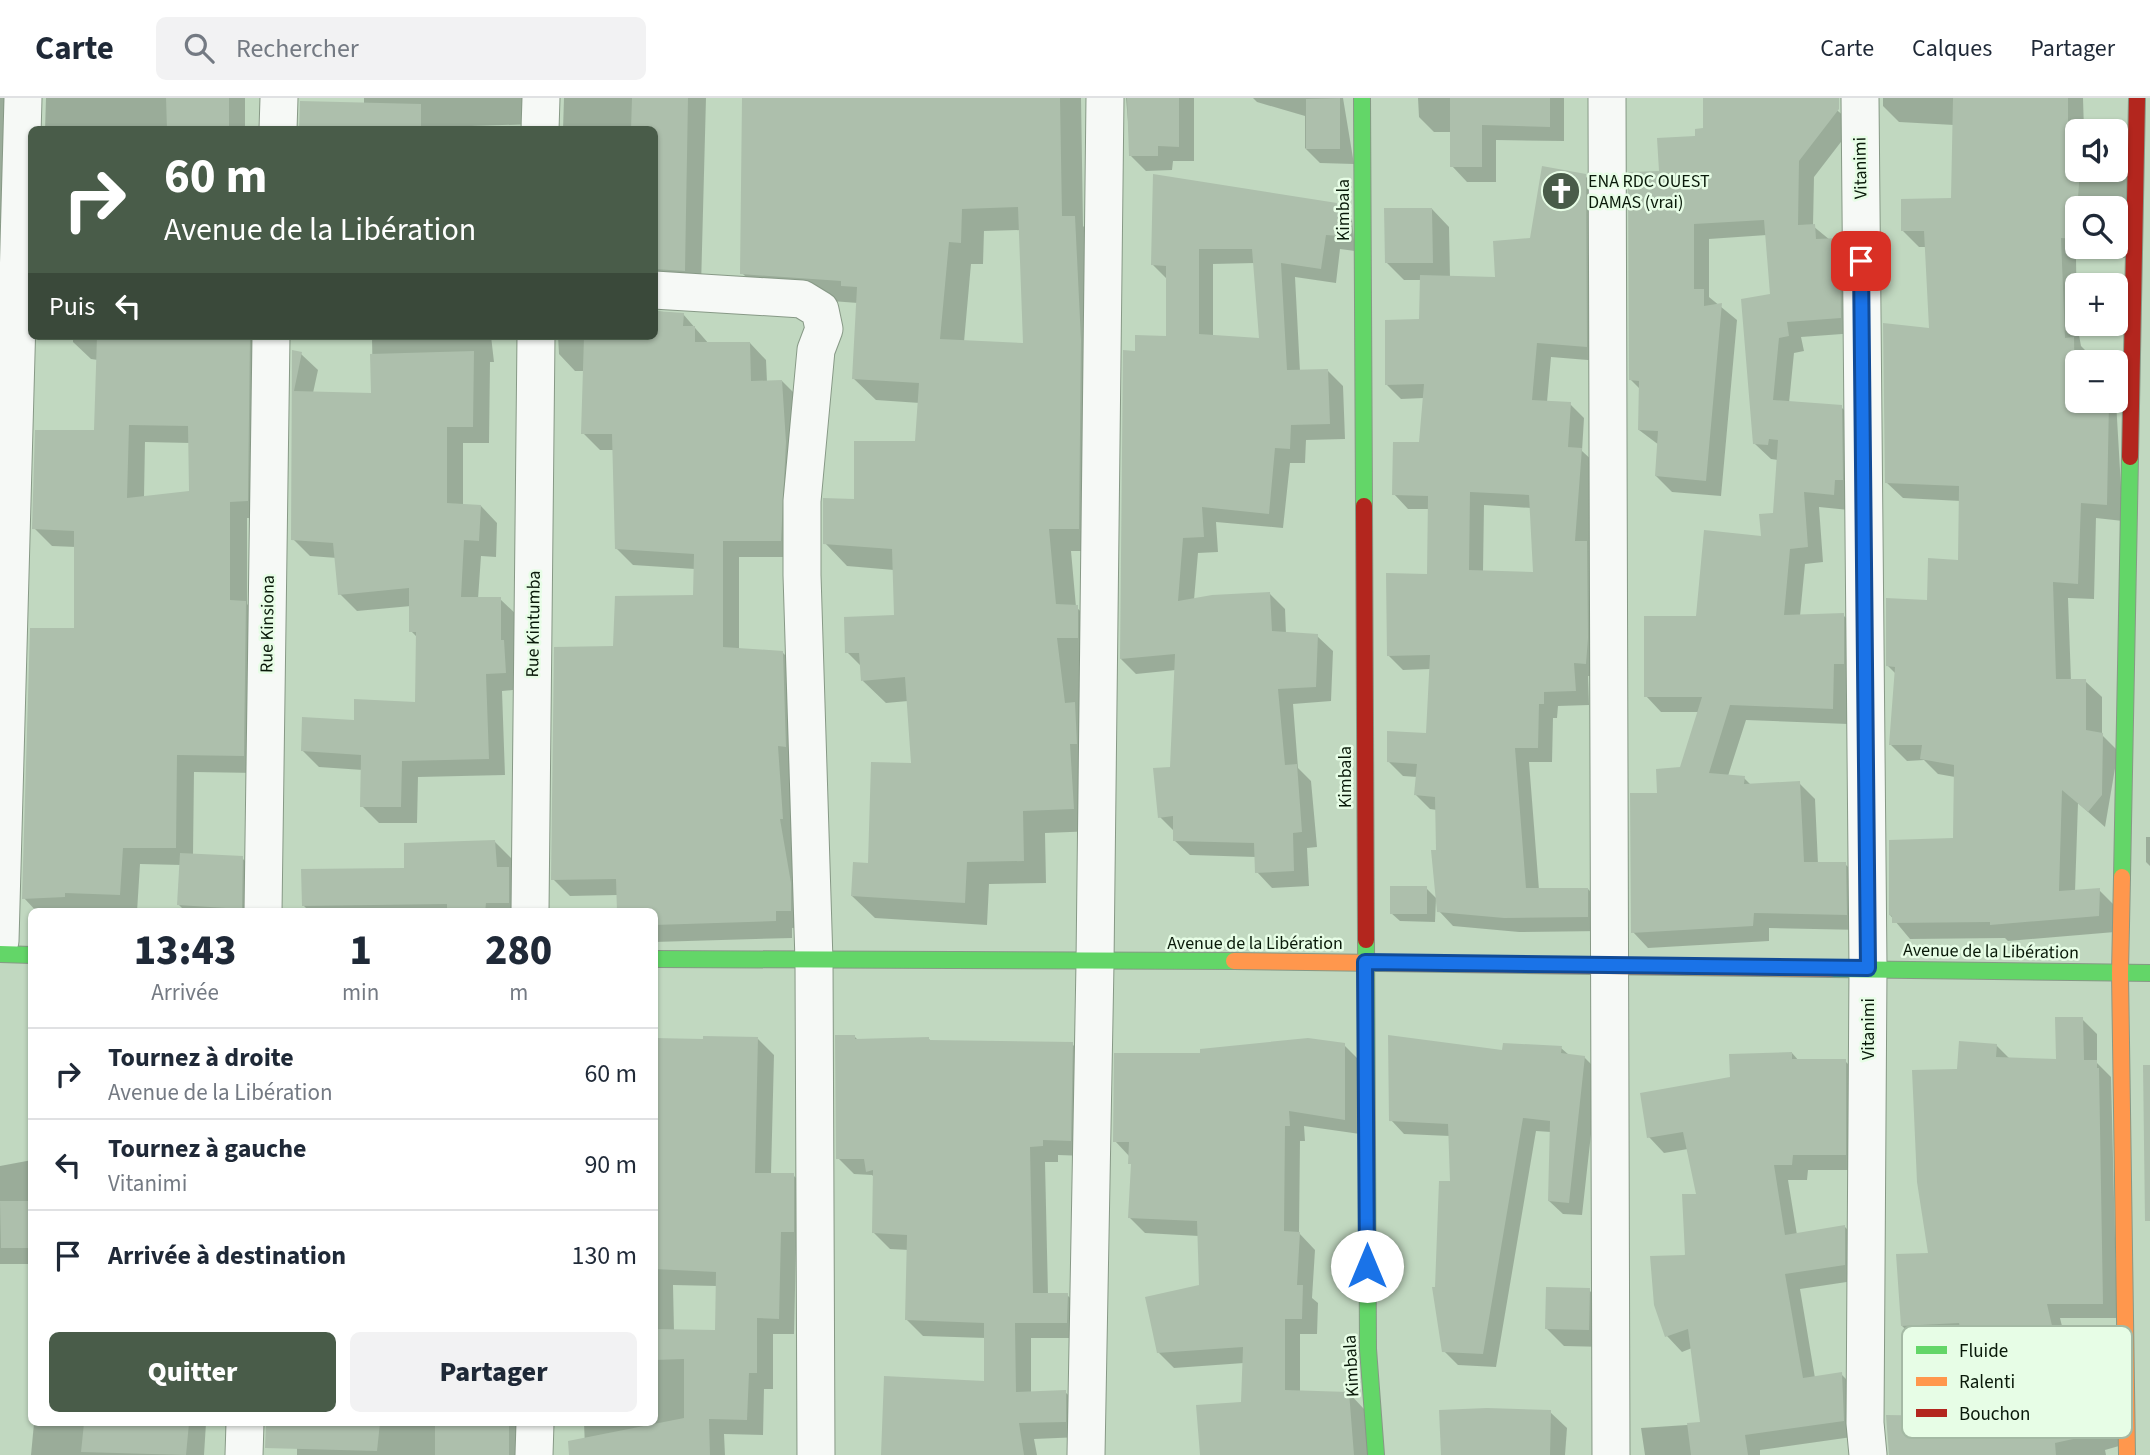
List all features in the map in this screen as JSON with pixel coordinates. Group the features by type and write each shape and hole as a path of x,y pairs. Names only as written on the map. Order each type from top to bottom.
{"main road":[{"name":"Kimbala","path":"1362,98 1368,1349 1376,1455"},
{"path":"2125,1326 2120,973 2137,98"},
{"path":"0,954 28,955"},
{"name":"Avenue de la Libération","path":"658,959 1365,962 2150,973"}],"street":[{"path":"0,940 23,98"},
{"path":"278,126 279,98"},
{"path":"540,126 541,98"},
{"path":"1086,1455 1105,98"},
{"path":"1607,98 1611,1455"},
{"name":"Vitanimi","path":"1860,98 1868,968 1865,1409 1868,1455"},
{"path":"658,290 802,299 820,310 824,329 816,350 802,501 814,961 816,1455"},
{"name":"Rue Kinsiona","path":"263,908 271,340"},
{"name":"Rue Kintumba","path":"530,908 536,340"},
{"path":"244,1455 246,1426"},
{"path":"534,1455 535,1426"}],"building":[{"path":"166,98 229,98 229,126 167,126"},
{"path":"632,98 688,98 685,271 658,269 658,126 631,126"},
{"path":"742,98 1060,98 1062,216 1075,216 1081,340 1079,529 1049,529 1056,604 1078,605 1078,638 1057,638 1065,703 1075,702 1077,744 1070,744 1074,809 1023,811 1024,861 967,862 965,903 851,896 853,862 868,863 871,762 911,763 905,677 861,681 859,653 845,653 844,617 894,615 892,549 823,544 823,498 854,499 854,441 915,441 919,383 852,379 857,287 841,286 841,281 740,274","holes":["1018,207 1023,343 940,339 949,242 961,243 962,209"]},
{"path":"1127,98 1179,98 1179,147 1158,146 1158,156 1129,156"},
{"path":"1340,98 1340,149 1306,149 1306,99"},
{"path":"1450,98 1550,98 1550,127 1482,125 1482,167 1450,167"},
{"path":"1703,98 1839,98 1839,109 1799,161 1798,225 1815,224 1816,239 1840,238 1841,318 1787,322 1789,336 1779,338 1773,400 1842,405 1843,480 1835,480 1834,495 1804,492 1808,547 1790,549 1784,615 1844,613 1844,664 1834,664 1833,709 1730,705 1709,773 1745,776 1744,784 1800,781 1804,862 1846,862 1847,915 1754,913 1753,926 1631,933 1630,793 1657,793 1656,769 1680,767 1702,697 1644,697 1644,616 1696,616 1704,530 1761,536 1759,514 1773,513 1778,440 1769,439 1768,445 1753,444 1741,299 1770,294 1764,220 1694,224 1694,289 1704,289 1704,306 1722,303 1706,481 1655,476 1658,431 1638,430 1639,381 1629,380 1628,172 1659,171 1657,138 1695,136 1695,129 1703,128"},
{"path":"1953,98 2068,98 2068,119 2065,119 2065,182 2079,182 2078,196 2065,196 2065,238 2061,238 2065,338 2074,337 2074,350 2065,350 2065,413 2109,413 2107,505 2081,503 2078,584 2053,582 2056,679 2086,679 2086,730 2103,733 2102,795 2088,812 2062,790 2059,891 2100,888 2099,916 1990,925 1990,922 1892,923 1892,916 1889,915 1889,840 1953,838 1954,765 1920,759 1922,745 1889,745 1895,667 1886,666 1886,598 1927,600 1928,558 1958,560 1959,486 1885,483 1883,323 1929,328 1924,231 1901,231 1901,199 1951,198"},
{"path":"300,101 421,104 421,126 299,126"},
{"path":"1542,166 1586,174 1587,347 1537,343 1532,400 1571,402 1568,447 1582,448 1575,541 1587,541 1586,664 1574,663 1576,691 1544,692 1544,704 1539,704 1538,748 1515,748 1526,888 1588,888 1588,917 1504,918 1437,912 1431,850 1436,850 1435,797 1414,795 1417,764 1387,762 1387,731 1426,733 1430,655 1387,656 1386,573 1427,574 1428,496 1392,495 1393,442 1419,442 1424,384 1385,385 1385,320 1419,319 1420,275 1495,277 1493,241 1530,238","holes":["1470,492 1529,495 1533,572 1469,570"]},
{"path":"1153,174 1337,203 1336,209 1341,209 1341,236 1326,235 1321,269 1281,263 1287,370 1328,369 1330,424 1291,425 1290,449 1275,448 1269,514 1202,507 1204,537 1183,538 1178,601 1212,595 1270,592 1272,631 1318,634 1316,687 1278,689 1285,765 1297,764 1302,832 1293,833 1294,871 1255,873 1254,843 1173,841 1173,816 1158,818 1153,768 1170,767 1175,654 1120,659 1123,350 1135,351 1135,335 1166,336 1166,266 1151,265","holes":["1199,249 1252,249 1259,338 1199,334"]},
{"path":"1384,208 1432,208 1433,263 1385,263"},
{"path":"658,311 684,313 683,326 695,326 695,342 750,342 751,381 782,380 786,442 781,541 723,541 723,647 783,651 786,747 778,746 783,819 780,819 791,883 791,911 776,911 776,921 658,925 658,908 617,908 616,879 551,880 554,647 613,646 615,596 693,595 694,554 615,549 612,434 581,434 584,340 658,340"},
{"path":"97,340 250,340 248,501 230,502 230,600 246,601 244,756 177,755 176,848 123,848 120,895 65,893 65,897 22,899 30,628 74,628 74,531 32,529 35,430 94,430","holes":["129,425 188,426 189,491 127,498"]},
{"path":"292,350 302,352 294,391 371,393 370,354 474,351 473,427 447,427 447,503 481,505 479,541 464,540 461,597 501,597 501,640 504,640 506,673 486,674 489,759 402,761 401,807 360,807 361,755 301,751 302,717 354,720 354,699 415,702 416,632 409,632 409,588 338,595 333,543 291,540"},
{"path":"495,840 497,867 509,867 509,903 486,903 485,908 447,908 447,904 302,906 301,869 404,868 404,843"},
{"path":"180,853 243,856 242,908 177,905"},
{"path":"1390,886 1427,886 1427,914 1390,914"},
{"path":"2055,1017 2083,1017 2084,1060 2097,1060 2099,1068 2103,1304 2047,1304 2052,1326 1959,1326 1959,1323 1901,1326 1896,1254 1928,1253 1917,1182 1912,1070 1957,1069 1959,1041 1997,1044 1996,1057 2056,1059"},
{"path":"835,1035 855,1035 855,1039 929,1037 929,1040 1073,1042 1071,1141 1043,1140 1043,1146 1030,1147 1033,1293 1068,1293 1067,1323 1015,1323 1016,1392 1066,1390 1066,1422 1019,1423 1024,1455 881,1455 884,1376 984,1381 984,1323 905,1320 907,1235 872,1233 873,1170 866,1172 864,1159 836,1159"},
{"path":"1388,1035 1502,1050 1503,1043 1562,1046 1561,1053 1585,1056 1569,1203 1548,1201 1550,1121 1523,1118 1483,1354 1442,1352 1432,1287 1435,1287 1439,1181 1450,1181 1448,1124 1389,1121"},
{"path":"703,1036 758,1037 755,1173 794,1173 794,1232 781,1232 779,1319 757,1318 757,1373 749,1373 747,1420 709,1419 710,1455 569,1455 568,1441 644,1426 658,1426 658,1423 684,1418 684,1359 658,1360 658,1329 715,1330 716,1272 658,1269 658,1038 703,1039"},
{"path":"1308,1038 1345,1043 1345,1120 1289,1111 1290,1126 1285,1126 1284,1231 1300,1232 1297,1285 1303,1285 1302,1319 1285,1319 1285,1390 1349,1392 1354,1455 1200,1455 1196,1405 1241,1402 1243,1347 1157,1353 1145,1297 1199,1285 1197,1221 1128,1218 1131,1164 1128,1164 1129,1142 1113,1142 1114,1053 1200,1053 1200,1049"},
{"path":"1792,1052 1792,1059 1846,1059 1846,1155 1793,1155 1792,1165 1774,1165 1785,1235 1845,1225 1845,1265 1785,1274 1803,1378 1842,1372 1844,1421 1745,1435 1748,1455 1691,1455 1687,1423 1700,1422 1688,1329 1665,1337 1654,1305 1650,1256 1685,1255 1682,1194 1696,1194 1683,1132 1647,1138 1640,1093 1730,1077 1729,1054"},
{"path":"2143,1065 2150,1065 2150,1221 2145,1221"},
{"path":"0,1201 28,1201 28,1248 1,1248"},
{"path":"1546,1287 1590,1288 1589,1330 1545,1329"},
{"path":"1439,1410 1551,1410 1550,1455 1441,1455"},
{"path":"1886,1415 1902,1415 1902,1438 2078,1438 2055,1443 2056,1455 1889,1455"},
{"path":"84,1426 189,1426 186,1455 81,1452"},
{"path":"266,1426 380,1426 377,1451 265,1448"},
{"path":"435,1426 509,1426 509,1455 435,1455"}],"traffic: fast":[{"path":"1362,98 1364,506"},
{"path":"2122,877 2130,457"},
{"path":"1366,940 1368,1349 1376,1455"},
{"path":"0,954 28,955"},
{"path":"658,959 1234,961"},
{"path":"1830,969 2150,973"}],"traffic: slow":[{"path":"2122,877 2120,973 2125,1326"},
{"path":"1234,961 1830,969"},
{"path":"2127,1438 2127,1455"}],"traffic: jam":[{"path":"2130,457 2137,98"},
{"path":"1364,506 1366,940"}],"place":[{"name":"ENA RDC OUEST DAMAS (vrai)","path":"1561,191"}],"route":[{"path":"1367,1266 1365,962 1868,968 1861,261"}]}
